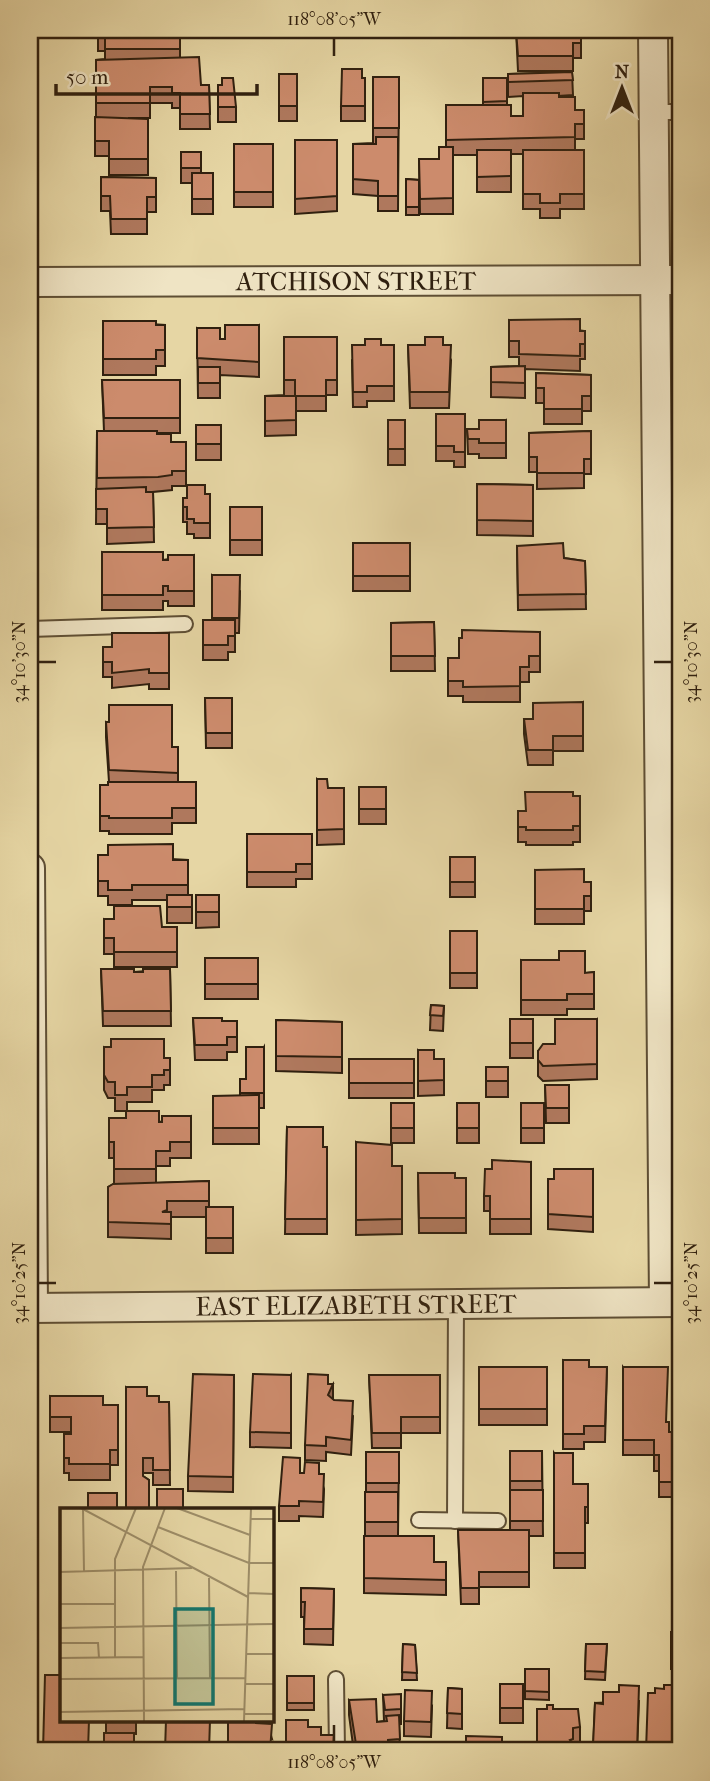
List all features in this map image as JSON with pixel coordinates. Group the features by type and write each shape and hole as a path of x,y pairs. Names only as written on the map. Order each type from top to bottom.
{"street":[{"path":"653,30 667,113 672,1302"},
{"name":"ATCHISON STREET","path":"30,282 668,280"},
{"path":"30,867 32,1308"},
{"name":"EAST ELIZABETH STREET","path":"32,1308 672,1302"}],"lane":[{"path":"30,629 185,624"},
{"path":"455,1521 456,1302"},
{"path":"419,1520 498,1521"},
{"path":"335,1679 337,1751"}],"building":[{"path":"98,30 180,30 180,49 105,49 105,35 98,35"},
{"path":"516,30 581,30 581,43 573,43 573,56 518,56"},
{"path":"199,57 201,85 209,85 210,114 180,114 180,93 172,93 172,87 150,87 150,103 96,103 96,60"},
{"path":"342,69 362,69 362,78 365,78 365,106 341,106"},
{"path":"572,72 573,80 508,82 508,74"},
{"path":"279,74 297,74 297,106 279,106"},
{"path":"373,77 399,77 399,128 373,128"},
{"path":"222,78 233,78 236,107 218,107 218,85 222,85"},
{"path":"483,78 507,78 507,101 483,102"},
{"path":"523,93 559,93 559,97 575,97 575,110 584,110 584,124 575,124 575,137 446,140 446,105 511,105 511,116 523,116"},
{"path":"95,117 148,119 148,159 109,159 109,141 95,141"},
{"path":"376,137 398,137 398,196 378,196 378,181 353,179 353,144 376,144"},
{"path":"295,140 337,140 337,196 295,199"},
{"path":"234,144 273,144 273,192 234,192"},
{"path":"439,147 453,147 453,198 420,199 419,159 439,159"},
{"path":"477,150 511,150 511,176 477,177"},
{"path":"523,150 584,150 584,194 560,194 560,203 540,203 540,194 523,194"},
{"path":"181,152 201,152 201,168 181,168"},
{"path":"192,173 213,173 213,199 192,199"},
{"path":"101,177 156,178 156,197 147,197 147,219 111,219 110,196 101,196"},
{"path":"406,179 419,180 419,207 406,207"},
{"path":"580,319 580,331 585,331 585,344 580,344 580,356 519,354 519,341 509,341 509,320"},
{"path":"103,321 156,321 156,325 165,325 165,350 156,350 156,359 103,359"},
{"path":"225,325 259,325 259,362 197,358 197,328 220,328 220,339 225,339"},
{"path":"284,337 337,337 337,380 326,380 326,396 296,396 296,420 265,421 265,396 295,396 295,380 284,380"},
{"path":"425,337 443,337 443,345 451,345 449,392 410,392 408,345 425,345"},
{"path":"365,339 381,339 381,345 394,345 394,386 367,386 367,392 353,392 352,345 365,345"},
{"path":"525,366 525,383 491,382 491,367"},
{"path":"198,367 220,367 220,383 198,383"},
{"path":"536,373 591,375 591,396 582,396 582,409 544,409 544,388 536,388"},
{"path":"102,380 180,380 180,418 104,418"},
{"path":"436,414 465,414 465,452 454,452 454,446 436,446"},
{"path":"388,420 405,420 405,449 388,449"},
{"path":"479,420 506,420 506,443 479,443 479,439 468,439 467,429 479,429"},
{"path":"196,425 221,425 221,444 196,444"},
{"path":"97,431 157,431 157,434 171,434 171,442 186,442 186,471 172,471 172,475 158,477 97,478"},
{"path":"591,431 591,459 584,459 584,473 537,473 537,457 529,457 529,433"},
{"path":"477,484 533,485 533,521 477,520"},
{"path":"187,485 205,485 205,494 210,494 210,523 194,523 194,519 187,519 187,507 183,507 183,498 187,498"},
{"path":"146,487 146,492 153,492 154,527 107,528 107,509 96,509 96,489"},
{"path":"230,507 262,507 262,540 230,540"},
{"path":"353,543 410,543 410,576 353,576"},
{"path":"563,543 564,558 585,561 586,594 518,595 517,546"},
{"path":"102,552 163,552 163,560 168,560 168,555 194,555 194,591 168,591 168,586 163,586 163,595 102,595"},
{"path":"212,575 240,575 239,618 212,618"},
{"path":"203,620 235,620 235,636 228,636 228,645 203,645"},
{"path":"434,622 435,656 391,656 391,623"},
{"path":"462,630 540,632 540,656 529,656 529,667 520,667 520,686 463,687 463,681 448,681 448,658 459,658 459,638 462,638"},
{"path":"112,633 169,633 169,673 149,673 149,669 112,673 112,662 103,662 103,647 112,647"},
{"path":"205,698 232,698 232,733 206,733"},
{"path":"583,702 583,736 553,736 553,750 528,750 524,719 533,719 533,703"},
{"path":"109,705 172,705 172,747 178,747 178,773 109,770 106,722 109,722"},
{"path":"317,779 327,779 328,788 344,788 344,829 317,830"},
{"path":"108,782 196,782 196,808 172,808 172,818 100,816 100,785 108,785"},
{"path":"359,787 386,787 386,809 359,809"},
{"path":"525,792 573,792 573,796 580,796 580,826 573,826 573,830 526,830 526,827 518,827 518,811 526,811"},
{"path":"247,834 312,834 312,864 296,864 296,872 247,872"},
{"path":"173,844 173,860 188,860 188,885 132,885 132,890 108,890 108,881 98,881 98,855 108,855 108,845"},
{"path":"450,857 475,857 475,882 450,882"},
{"path":"584,869 584,882 591,882 591,896 584,896 584,909 535,909 535,870"},
{"path":"167,895 192,895 192,907 167,907"},
{"path":"196,895 219,895 219,912 196,912"},
{"path":"114,906 160,906 162,927 177,927 177,952 114,952 114,938 104,938 104,919 114,919"},
{"path":"450,931 477,931 477,973 450,973"},
{"path":"559,951 585,951 585,973 594,972 594,994 567,994 567,1000 521,1000 521,960 559,960"},
{"path":"205,958 258,958 258,984 205,984"},
{"path":"101,969 134,969 134,972 143,972 143,969 170,969 171,1011 103,1011"},
{"path":"431,1005 444,1006 443,1016 430,1015"},
{"path":"193,1018 237,1021 237,1037 227,1037 227,1045 195,1045"},
{"path":"510,1019 533,1019 533,1043 510,1043"},
{"path":"555,1019 597,1019 597,1064 543,1066 538,1060 538,1051 543,1044 555,1044"},
{"path":"276,1020 342,1022 342,1057 276,1056"},
{"path":"111,1039 164,1039 164,1058 170,1058 170,1070 164,1070 164,1075 152,1075 152,1087 127,1087 127,1095 115,1095 115,1082 108,1082 104,1075 104,1047 111,1047"},
{"path":"246,1047 264,1047 264,1093 240,1093 240,1079 246,1079"},
{"path":"418,1050 434,1050 434,1059 444,1059 444,1080 418,1081"},
{"path":"349,1059 414,1059 414,1083 349,1083"},
{"path":"486,1067 508,1067 508,1081 486,1081"},
{"path":"545,1085 569,1085 569,1108 546,1108"},
{"path":"259,1095 259,1128 213,1128 213,1096"},
{"path":"391,1103 414,1103 414,1128 391,1128"},
{"path":"457,1103 479,1103 479,1128 457,1128"},
{"path":"521,1103 544,1103 544,1128 521,1128"},
{"path":"126,1111 159,1111 159,1122 162,1122 162,1116 191,1116 191,1142 170,1142 170,1151 156,1151 156,1169 114,1169 114,1142 109,1142 109,1118 126,1118"},
{"path":"287,1127 323,1127 323,1147 327,1147 327,1219 285,1219"},
{"path":"356,1142 392,1145 392,1166 402,1166 402,1219 356,1220"},
{"path":"492,1160 531,1162 531,1219 490,1219 490,1196 484,1196 485,1169 492,1169"},
{"path":"554,1169 593,1169 593,1217 548,1214 548,1179 554,1179"},
{"path":"418,1173 455,1173 455,1178 466,1178 466,1218 419,1218"},
{"path":"209,1181 209,1201 167,1201 167,1210 162,1212 171,1212 171,1224 108,1222 108,1187 113,1184"},
{"path":"206,1207 233,1207 233,1238 206,1238"},
{"path":"563,1360 589,1360 589,1367 607,1367 605,1426 584,1426 584,1434 563,1434"},
{"path":"479,1367 547,1367 547,1409 479,1409"},
{"path":"623,1367 668,1367 666,1422 669,1422 669,1432 675,1432 678,1482 659,1482 659,1455 654,1455 654,1440 623,1440"},
{"path":"193,1374 234,1375 233,1477 188,1476"},
{"path":"253,1374 291,1375 291,1433 250,1432"},
{"path":"308,1374 328,1375 328,1384 333,1384 328,1395 334,1400 353,1401 351,1440 326,1437 326,1446 305,1445"},
{"path":"369,1375 440,1375 440,1417 401,1417 401,1433 372,1433"},
{"path":"126,1387 147,1387 147,1396 159,1396 159,1402 169,1402 170,1470 153,1470 153,1458 143,1458 143,1476 149,1480 149,1508 126,1508"},
{"path":"50,1396 103,1396 103,1405 118,1405 118,1450 110,1450 110,1464 69,1464 69,1458 64,1458 64,1434 71,1434 71,1417 50,1417"},
{"path":"510,1451 542,1451 542,1481 510,1481"},
{"path":"366,1452 399,1452 399,1483 366,1483"},
{"path":"554,1453 573,1453 573,1484 588,1484 585,1553 554,1553"},
{"path":"283,1457 300,1458 300,1473 304,1473 305,1462 319,1463 319,1474 324,1474 323,1502 299,1501 299,1506 279,1506"},
{"path":"157,1489 183,1489 183,1508 157,1508"},
{"path":"510,1490 543,1490 543,1521 510,1521"},
{"path":"365,1492 398,1492 398,1522 365,1522"},
{"path":"88,1493 117,1493 117,1508 88,1508"},
{"path":"458,1530 529,1530 529,1572 479,1572 479,1588 461,1588"},
{"path":"364,1536 434,1536 434,1562 446,1562 446,1580 364,1578"},
{"path":"301,1588 334,1589 333,1629 304,1629 305,1602 301,1602"},
{"path":"671,1632 680,1632 680,1661 671,1661"},
{"path":"403,1644 415,1645 417,1673 402,1672"},
{"path":"586,1644 607,1644 605,1672 585,1671"},
{"path":"525,1669 549,1669 549,1692 525,1691"},
{"path":"45,1675 60,1675 60,1722 89,1722 88,1751 43,1751"},
{"path":"287,1676 314,1676 314,1703 287,1703"},
{"path":"500,1684 523,1684 523,1708 500,1708"},
{"path":"619,1685 639,1686 637,1751 621,1750 621,1746 593,1745 595,1703 603,1704 603,1692 619,1692"},
{"path":"664,1685 678,1685 680,1751 646,1751 648,1693 655,1693 655,1688 664,1689"},
{"path":"448,1688 462,1689 462,1714 447,1713"},
{"path":"405,1690 432,1691 431,1722 404,1721"},
{"path":"401,1694 401,1709 385,1710 383,1695"},
{"path":"376,1699 377,1722 387,1721 386,1716 399,1715 400,1739 388,1740 388,1751 347,1751 347,1745 356,1744 349,1700"},
{"path":"547,1705 553,1705 553,1709 578,1709 580,1727 573,1728 570,1751 537,1751 537,1709 547,1709"},
{"path":"286,1720 308,1720 308,1727 321,1727 321,1735 334,1735 333,1751 286,1751"},
{"path":"166,1722 210,1722 209,1751 165,1751"},
{"path":"228,1722 272,1724 270,1751 228,1751"},
{"path":"104,1733 134,1733 134,1751 104,1751"},
{"path":"466,1736 502,1737 502,1749 512,1751 466,1751"}]}
